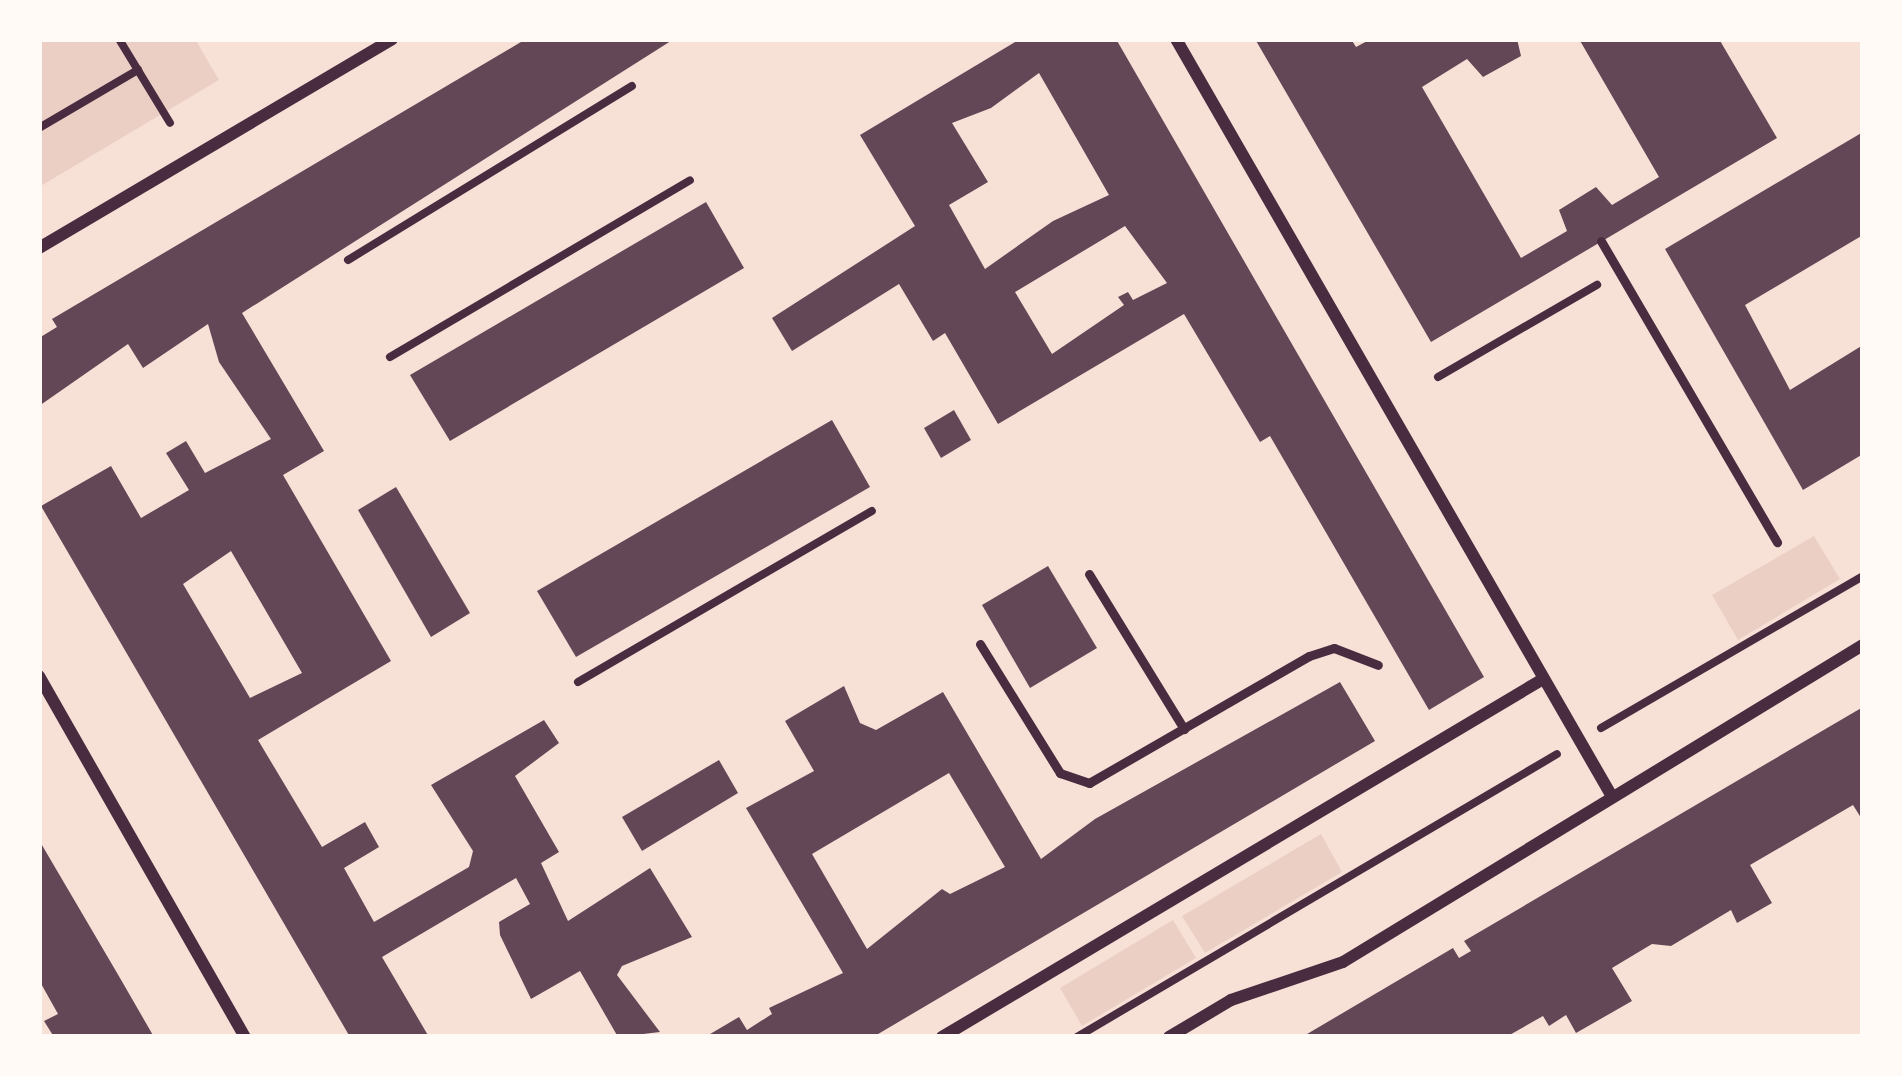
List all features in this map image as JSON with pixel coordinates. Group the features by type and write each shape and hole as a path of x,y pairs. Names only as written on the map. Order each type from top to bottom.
{"street":[{"path":"39,248 392,39"},
{"path":"1175,39 1610,793"},
{"path":"1169,1037 1231,1000 1343,962 1586,819 1610,793 1863,645"},
{"path":"39,676 245,1037"},
{"path":"942,1037 1543,679"}],"lane":[{"path":"1601,241 1777,542"},
{"path":"1089,574 1184,728"},
{"path":"980,644 1060,773 1089,783 1309,656 1334,648 1378,665"}],"path":[{"path":"119,39 170,123"},
{"path":"39,128 138,70"},
{"path":"348,260 632,86"},
{"path":"389,357 690,180"},
{"path":"1438,377 1620,272"},
{"path":"578,682 872,511"},
{"path":"1077,1037 1863,576"}],"shaded area":[{"path":"39,39 195,39 219,80 39,187"},
{"path":"1814,536 1840,579 1738,640 1712,595"},
{"path":"1321,834 1342,872 1205,953 1182,916"},
{"path":"1173,920 1196,958 1082,1026 1060,988"}],"building":[{"path":"526,39 674,39 242,313 324,451 283,475 391,661 258,740 322,847 365,822 379,847 344,868 374,922 469,867 473,851 431,785 544,720 559,743 515,776 559,852 541,863 568,921 650,868 692,937 622,966 617,975 660,1032 618,1037 580,971 531,999 500,935 499,922 530,904 516,878 382,957 429,1037 350,1037 41,506 111,466 141,518 189,490 166,453 186,441 205,473 271,439 219,362 208,324 143,368 128,344 39,406 39,338 57,327 52,319","holes":["231,551 302,673 250,698 183,584"]},
{"path":"1020,39 1116,39 1484,677 1429,710 1270,436 1260,442 1184,314 998,424 945,333 933,341 899,284 792,351 772,318 915,226 860,135","holes":["1039,73 1109,195 1053,221 985,269 949,205 988,182 952,123 991,108","1125,226 1167,283 1133,300 1128,292 1118,297 1124,305 1052,354 1015,292"]},
{"path":"1255,39 1351,39 1356,47 1371,39 1517,39 1521,56 1483,77 1467,59 1422,87 1521,258 1567,231 1559,210 1596,187 1612,205 1659,177 1579,39 1719,39 1777,138 1431,342"},
{"path":"1863,132 1863,235 1745,305 1790,390 1863,345 1863,454 1803,490 1665,249"},
{"path":"706,202 744,268 450,441 410,375"},
{"path":"954,410 971,440 941,458 924,428"},
{"path":"832,420 870,487 576,657 537,591"},
{"path":"396,487 470,613 431,637 358,510"},
{"path":"1048,566 1097,648 1030,688 982,605"},
{"path":"1340,682 1375,741 873,1037 705,1037 739,1017 747,1030 772,1014 769,1008 843,973 746,808 814,771 785,721 844,686 860,723 876,730 943,692 1041,859 1095,819","holes":["949,773 1005,867 950,894 942,889 867,949 812,854"]},
{"path":"1863,707 1863,821 1853,805 1750,865 1772,903 1737,923 1731,910 1671,946 1652,944 1612,968 1632,1001 1576,1033 1566,1015 1549,1026 1543,1016 1506,1037 1302,1037 1453,948 1459,958 1471,951 1464,941"},
{"path":"719,760 738,793 642,851 622,817"},
{"path":"39,840 154,1037 54,1037 44,1021 58,1014 39,980"}]}
